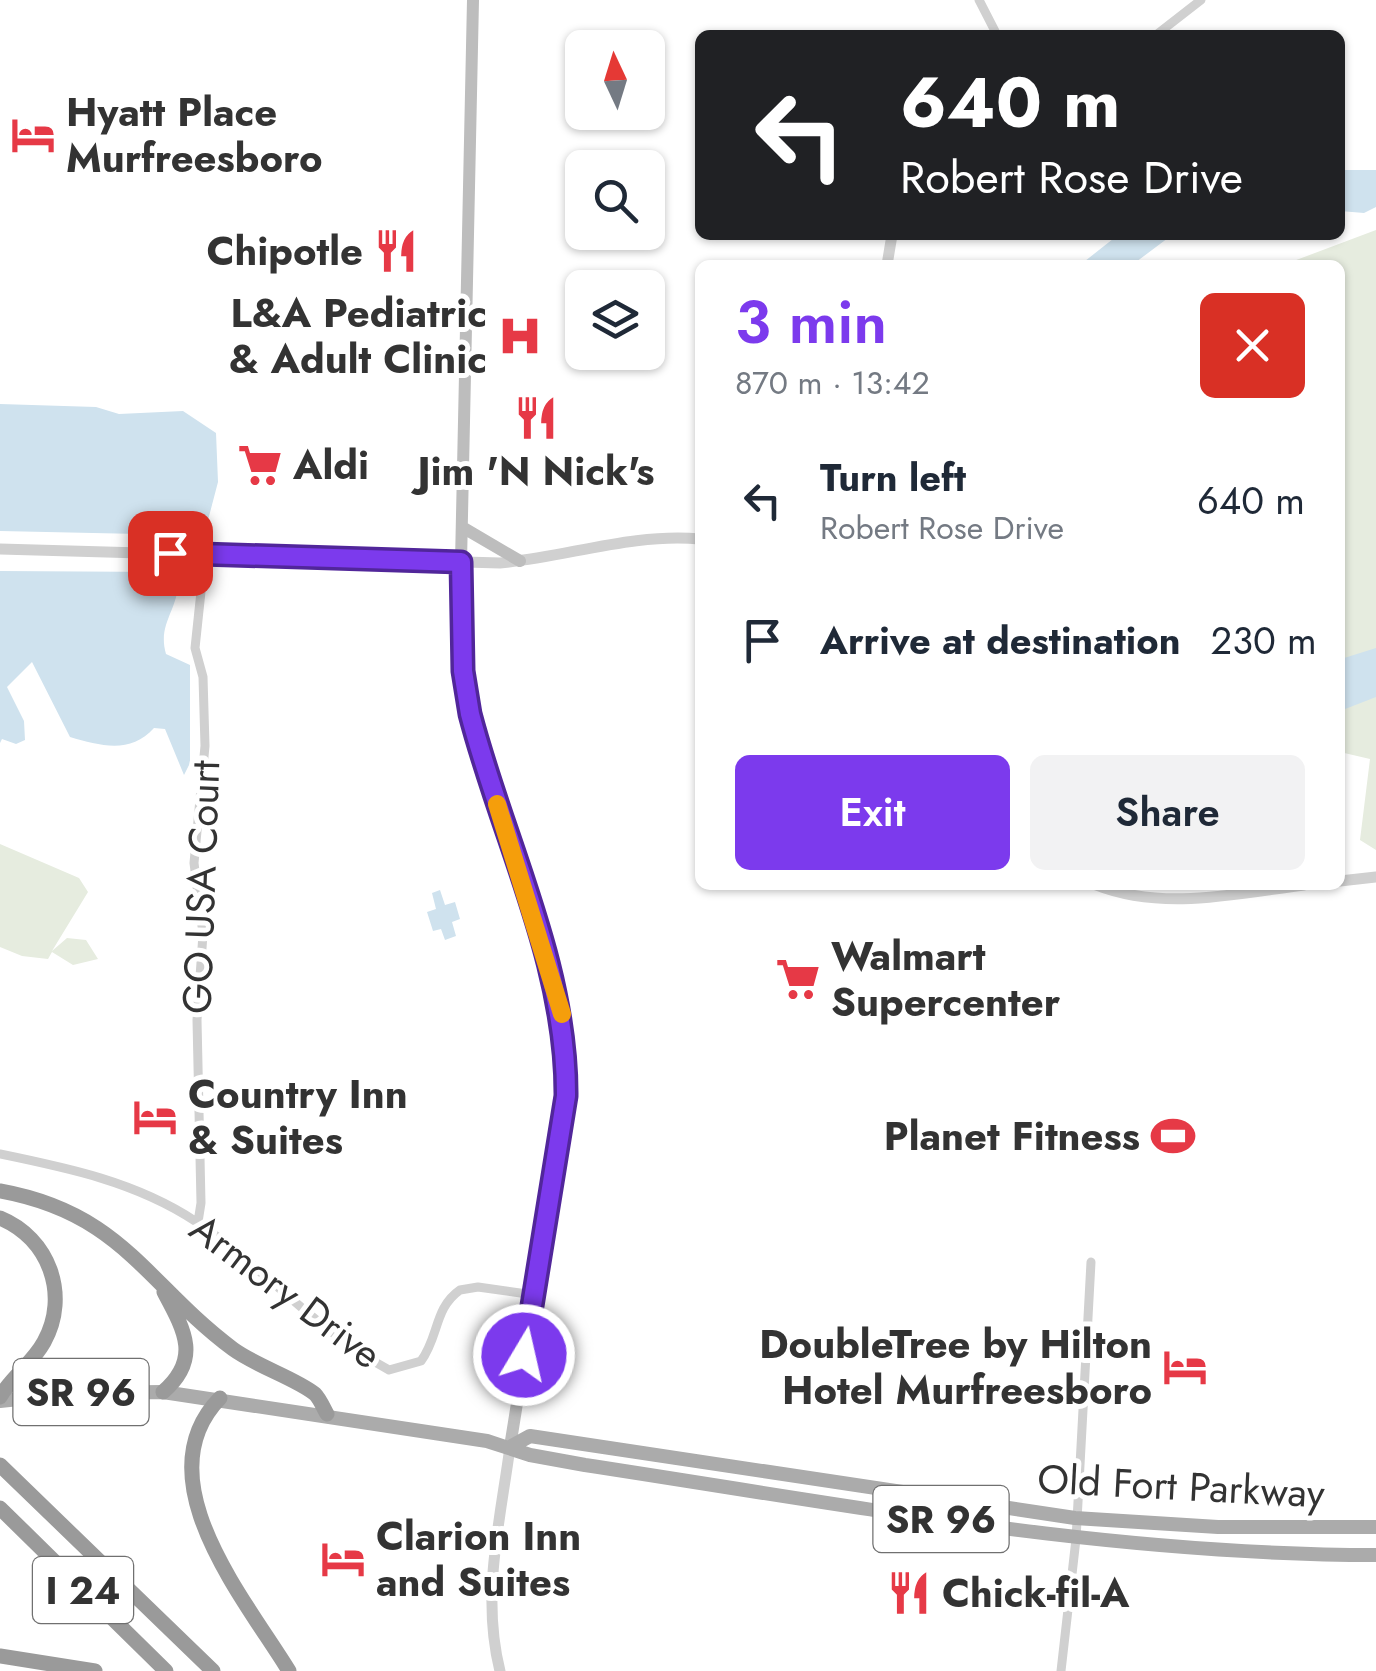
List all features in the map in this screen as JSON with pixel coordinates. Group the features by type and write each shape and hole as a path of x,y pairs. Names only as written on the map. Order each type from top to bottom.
{"highway":[{"path":"0,1192 84,1218 126,1248 234,1350 315,1394 327,1414"},
{"path":"0,1218 26,1230 40,1248 50,1266 56,1308 42,1347 13,1374 0,1399"},
{"path":"126,1248 163,1289 180,1320 187,1361 178,1379 163,1392"},
{"path":"220,1398 204,1414 196,1439 192,1482 197,1512 213,1547 289,1671"},
{"name":"I 24","path":"0,1466 214,1671"},
{"name":"I 24","path":"0,1508 166,1671"},
{"path":"0,1656 95,1671"}],"main road":[{"path":"472,0 461,562 463,671 470,714 560,1000 566,1057 566,1096 510,1447"},
{"path":"462,527 520,561"},
{"name":"Old Fort Parkway","path":"0,1399 76,1392 163,1392 220,1398 510,1447 548,1458 1076,1539 1232,1552 1376,1555"},
{"name":"Old Fort Parkway","path":"510,1447 530,1436 1075,1518 1218,1527 1376,1526"}],"street":[{"path":"978,0 994,30"},
{"path":"1162,30 1201,0"},
{"path":"0,549 461,562 520,561 638,538 695,538"},
{"name":"GO USA Court","path":"198,1222 201,1203 196,1020 203,934 194,863 205,746 203,677 196,648 204,554"},
{"path":"1345,880 1376,877"},
{"path":"1109,890 1129,898 1162,901 1260,890"},
{"name":"Armory Drive","path":"0,1154 132,1187 198,1222 314,1319 389,1370 421,1361 433,1344 438,1315 460,1290 478,1287 534,1295"},
{"path":"1061,1671 1076,1539 1090,1262"},
{"path":"500,1671 492,1640 491,1569 510,1447"}],"shaded area":[{"path":"1376,230 1376,850 1360,840 1370,759 1345,753 1345,260 1296,260"},
{"path":"0,844 79,878 88,892 52,951 67,938 86,940 98,959 73,965 52,952 48,959 22,956 0,947"}],"water":[{"path":"1345,170 1376,170 1376,207 1364,213 1345,211"},
{"path":"1112,240 1165,240 1139,260 1086,260"},
{"path":"0,404 96,407 119,414 183,411 216,433 218,482 207,524 186,535 0,531"},
{"path":"0,571 163,572 178,580 164,643 166,654 190,665 190,763 184,775 165,729 154,728 136,742 115,746 70,737 32,662 7,687 24,721 25,740 16,744 2,739 0,743"},
{"path":"1376,648 1376,697 1345,709 1345,658"},
{"path":"440,890 445,905 455,902 460,919 452,922 456,936 445,940 441,929 433,931 427,912 436,909 432,893"}],"slow traffic":[{"path":"497,804 546,952 562,1014"}],"place":[{"name":"Hyatt Place Murfreesboro","path":"33,135"},
{"name":"Chipotle","path":"396,251"},
{"name":"L&A Pediatric & Adult Clinic","path":"520,336"},
{"name":"Jim 'N Nick's","path":"536,418"},
{"name":"Aldi","path":"260,465"},
{"name":"Walmart Supercenter","path":"798,979"},
{"name":"Country Inn & Suites","path":"155,1117"},
{"name":"Planet Fitness","path":"1173,1136"},
{"name":"DoubleTree by Hilton Hotel Murfreesboro","path":"1185,1367"},
{"name":"Clarion Inn and Suites","path":"343,1559"},
{"name":"Chick-fil-A","path":"909,1593"}],"route":[{"path":"170,553 461,562 463,671 470,714 560,1000 566,1057 566,1096 524,1355"}]}
